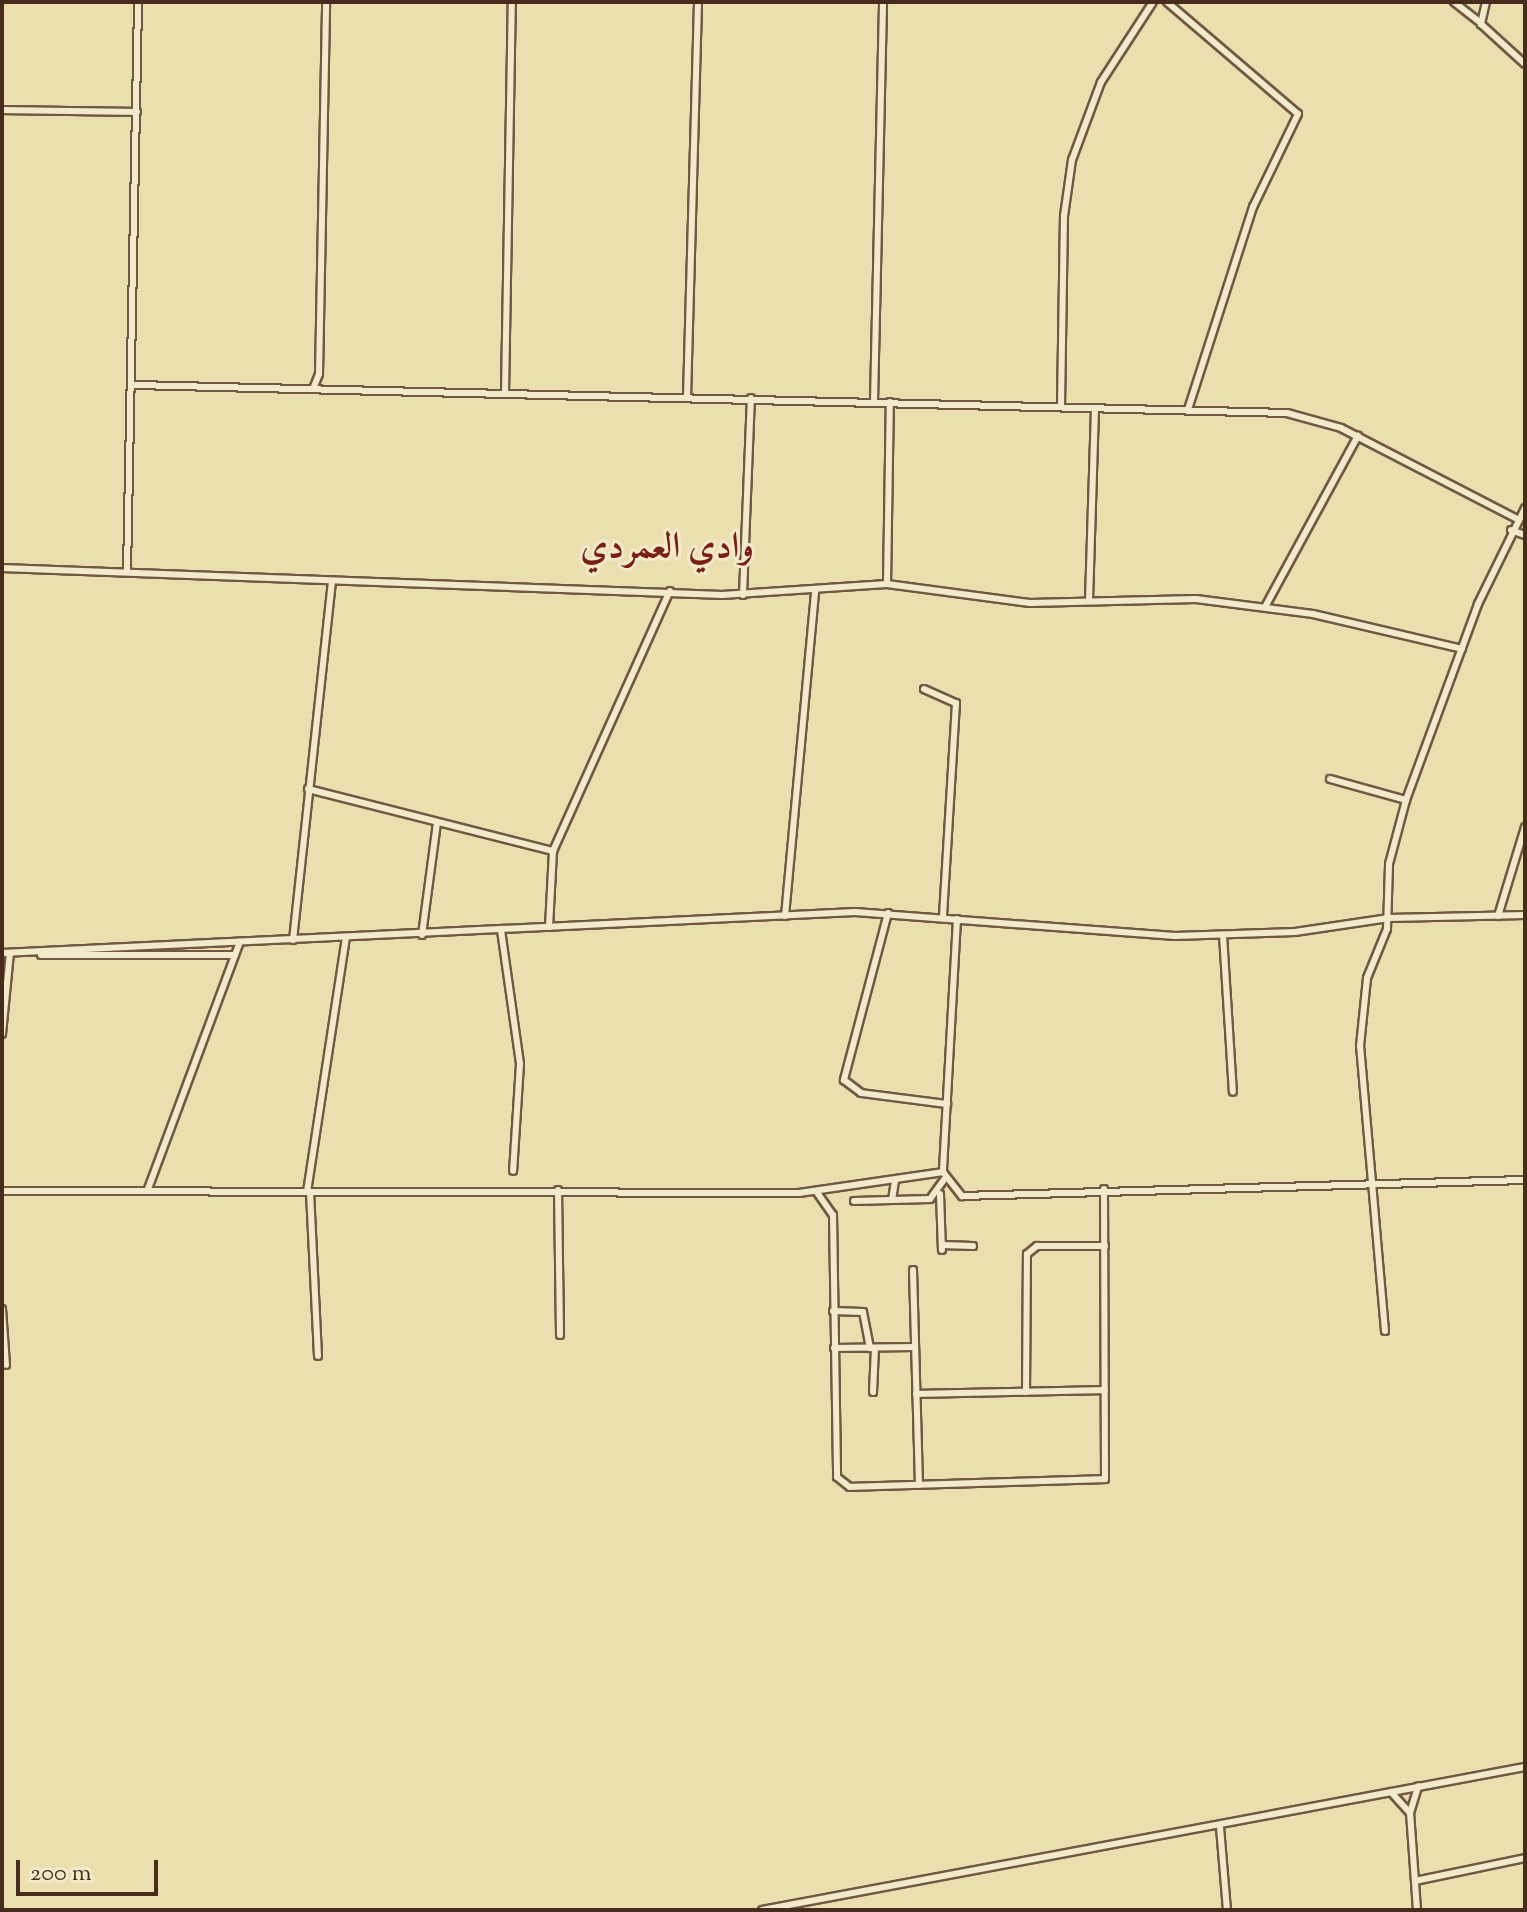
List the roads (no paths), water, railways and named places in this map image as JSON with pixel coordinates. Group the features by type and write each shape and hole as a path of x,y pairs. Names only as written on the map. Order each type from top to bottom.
{"street":[{"path":"127,572 135,385 138,2"},
{"path":"313,389 326,2"},
{"path":"505,393 512,2"},
{"path":"687,397 698,2"},
{"path":"874,401 883,2"},
{"path":"1061,406 1063,228 1072,160 1101,82 1153,2"},
{"path":"1167,2 1298,114 1253,207 1188,410"},
{"path":"1454,2 1525,64"},
{"path":"1478,21 1486,2"},
{"path":"2,110 137,112"},
{"path":"135,385 874,401 1306,416 1358,436 1517,519"},
{"path":"743,595 751,398"},
{"path":"887,584 890,402"},
{"path":"1089,600 1095,409"},
{"path":"1265,607 1358,436"},
{"path":"1385,1331 1360,1025 1370,964 1389,918 1389,864 1406,800 1462,649 1511,530 1525,508"},
{"path":"1511,530 1525,535"},
{"path":"2,568 743,595 887,584 1030,603 1089,600 1265,607 1462,649"},
{"path":"293,940 332,582"},
{"path":"549,927 553,851 670,591"},
{"path":"785,916 815,591"},
{"path":"924,689 956,703 943,918"},
{"path":"1330,779 1406,800"},
{"path":"308,789 553,851"},
{"path":"422,935 437,822"},
{"path":"1498,916 1525,827"},
{"path":"888,913 844,1080 861,1093 947,1104"},
{"path":"5,953 888,913 1118,935 1223,935 1389,918 1525,915"},
{"path":"957,919 944,1176 940,1194 942,1247 973,1246"},
{"path":"501,930 517,1047 513,1171"},
{"path":"1223,935 1233,1092"},
{"path":"318,1356 308,1192 346,938"},
{"path":"148,1189 240,942"},
{"path":"5,953 235,955"},
{"path":"2,1034 5,953"},
{"path":"506,1047 517,1047"},
{"path":"2,1191 816,1191 944,1176 968,1197 1104,1189 1375,1189 1525,1180"},
{"path":"892,1200 895,1180"},
{"path":"816,1191 833,1209 839,1481 919,1485 1102,1480 1108,1473 1104,1189"},
{"path":"558,1190 560,1335"},
{"path":"854,1201 940,1194"},
{"path":"1026,1392 1028,1251 1105,1246"},
{"path":"913,1270 919,1485"},
{"path":"2,1309 6,1365"},
{"path":"833,1311 863,1312 873,1348 873,1392"},
{"path":"834,1348 915,1347"},
{"path":"916,1394 1105,1390"},
{"path":"762,1910 1220,1827 1525,1767"},
{"path":"1417,1910 1410,1813 1418,1786"},
{"path":"1391,1792 1410,1813"},
{"path":"1220,1827 1227,1910"},
{"path":"1415,1881 1525,1858"}],"district":[{"name":"وادي العمردي","path":"667,549"}]}
